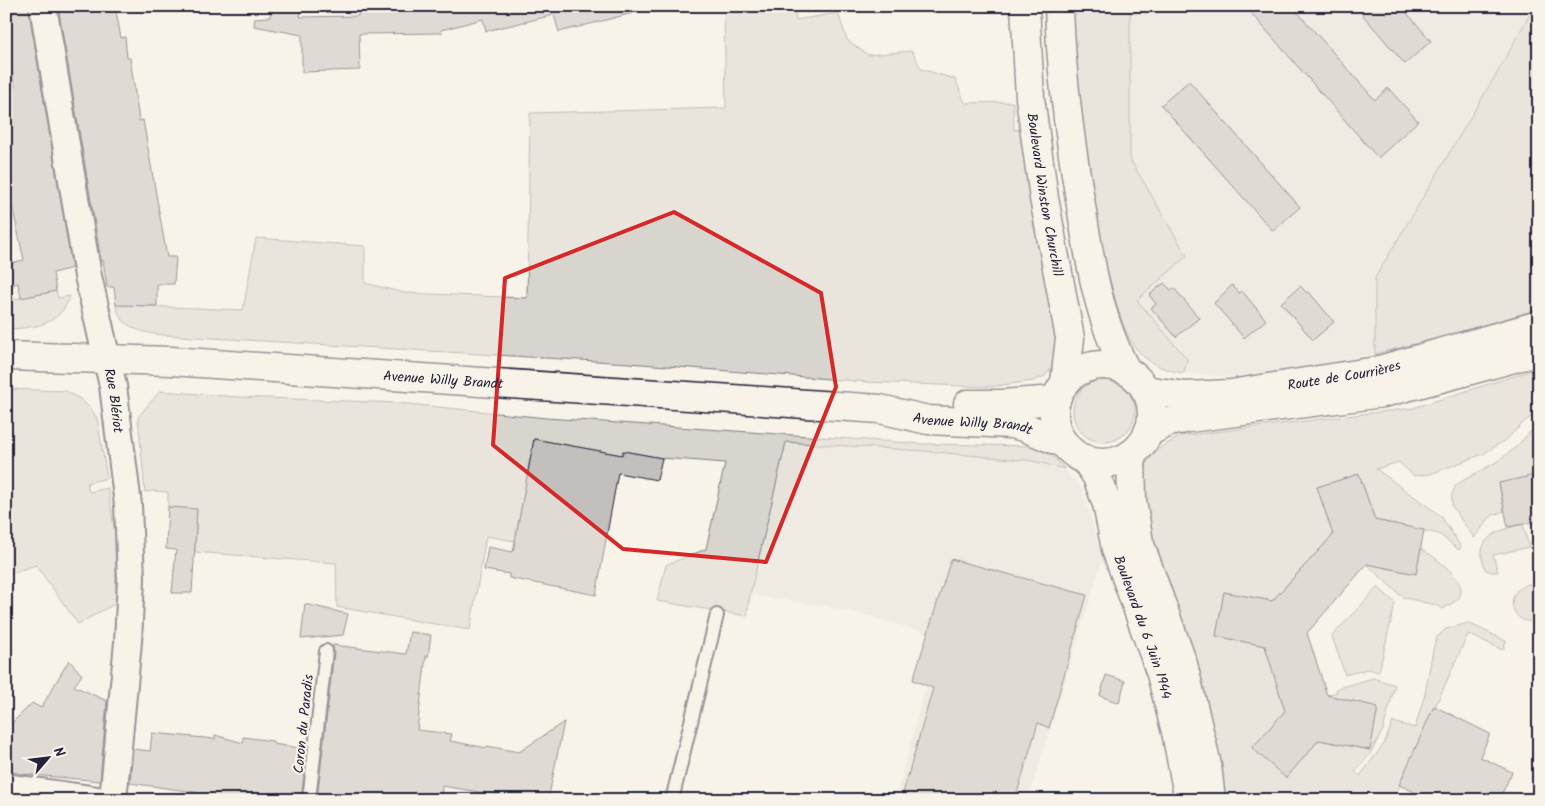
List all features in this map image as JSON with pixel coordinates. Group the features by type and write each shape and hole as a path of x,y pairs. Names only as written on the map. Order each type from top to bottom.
{"main road":[{"name":"Boulevard Winston Churchill","path":"1025,6 1030,98 1044,198 1070,338 1060,391"},
{"path":"1059,6 1060,39 1071,147 1090,260 1108,331 1126,370 1137,379 1145,390 1150,402 1152,416 1148,432 1138,447 1131,454 1121,459 1110,462 1097,462 1075,452 1058,434 1054,422 1060,391 1084,368 1105,364 1126,370"},
{"name":"Route de Courrières","path":"1145,390 1185,396 1231,394 1376,371 1539,325"},
{"name":"Route de Courrières","path":"1148,432 1169,422 1189,418 1383,393 1539,351"},
{"name":"Avenue Willy Brandt","path":"6,356 106,358 368,373 880,408 928,403 1002,404 1060,391"},
{"name":"Avenue Willy Brandt","path":"880,408 928,420 1010,424 1024,427 1075,452"},
{"name":"Boulevard du 6 Juin 1944","path":"1075,452 1097,477 1107,504 1116,549 1161,674 1176,732 1189,800"},
{"name":"Boulevard du 6 Juin 1944","path":"1131,454 1132,500 1139,542 1183,664 1207,765 1211,800"}],"street":[{"name":"Rue Blériot","path":"43,6 88,276 113,386 128,505 131,579 128,642 113,800"},
{"path":"6,788 98,800"}],"lane":[{"path":"672,800 717,615"},
{"name":"Coron du Paradis","path":"309,800 326,651"}],"highlighted area":[{"path":"674,212 821,293 836,387 766,562 623,549 493,445 505,278"}],"shaded area":[{"path":"724,6 794,6 796,20 838,13 847,40 868,55 912,51 921,69 955,79 965,103 1013,102 1014,130 1024,129 1059,323 1055,363 1045,376 1033,381 987,387 867,382 629,363 163,335 140,331 127,324 118,313 116,305 243,310 256,238 365,246 365,283 404,293 527,298 530,113 726,108"},
{"path":"1130,6 1539,6 1531,12 1497,73 1375,278 1375,354 1243,378 1184,373 1187,359 1137,300 1130,160"},
{"path":"1539,7 1539,309 1463,332 1375,354 1375,278 1497,73 1531,12"},
{"path":"1130,11 1130,159 1187,256 1137,300 1187,359 1184,373 1166,369 1150,361 1140,353 1130,339 1123,324 1104,257 1090,188 1077,82 1073,12"},
{"path":"56,291 58,298 70,296 60,314 35,326 6,329 6,301"},
{"path":"1539,368 1539,412 1526,420 1508,438 1483,454 1430,474 1414,476 1399,462 1376,469 1441,516 1461,547 1459,550 1439,534 1375,520 1359,474 1317,487 1333,535 1272,601 1224,592 1216,636 1265,646 1285,711 1253,748 1286,778 1319,740 1370,750 1378,707 1327,695 1337,692 1336,689 1373,678 1395,685 1383,730 1370,754 1355,772 1360,776 1384,744 1393,722 1415,728 1425,694 1437,637 1446,629 1468,623 1506,641 1503,650 1468,634 1393,800 1218,800 1157,573 1142,489 1147,462 1161,447 1181,436 1413,408"},
{"path":"1098,380 1110,380 1126,389 1133,399 1135,411 1133,423 1126,433 1110,442 1098,442 1087,437 1078,428 1073,417 1073,405 1078,394 1087,385"},
{"path":"6,389 66,391 80,399 91,409 97,418 107,478 87,483 89,492 108,488 115,534 116,603 78,624 36,565 6,575"},
{"path":"160,391 238,397 398,403 546,418 924,444 1031,446 1051,455 1065,469 1033,461 924,451 786,442 750,595 747,616 657,601 666,565 706,549 725,463 662,458 623,451 622,455 534,439 515,541 486,536 470,630 337,607 336,563 195,552 197,509 168,507 168,492 145,492 138,417"},
{"path":"1539,426 1539,476 1499,483 1504,511 1491,516 1474,538 1452,506 1452,494 1456,485 1504,457 1531,431"},
{"path":"785,442 924,451 1033,461 1065,469 1082,488 1103,558 1028,800 895,800 926,686 913,680 927,633 858,613 750,595"},
{"path":"1523,524 1529,547 1493,555 1498,572 1486,570 1482,559 1482,550 1485,543 1490,537 1505,529"},
{"path":"1421,549 1449,569 1459,584 1461,591 1459,598 1443,609 1435,605 1402,597 1367,564 1416,574"},
{"path":"1529,584 1539,587 1539,619 1530,621 1523,620 1517,615 1513,609 1512,602 1514,595 1520,588"},
{"path":"1378,587 1395,603 1379,672 1368,669 1345,675 1332,636"}],"building":[{"path":"6,6 28,6 72,268 53,273 56,291 21,298 18,283 6,287 6,264 24,260 12,205 6,206 6,89 15,87 6,45"},
{"path":"58,6 115,6 121,38 125,37 127,58 130,58 139,121 143,120 167,257 176,257 174,284 157,284 157,306 116,305 114,287 107,287"},
{"path":"272,6 302,6 300,17 358,16 358,6 632,6 633,13 559,32 554,15 486,31 483,19 441,30 442,33 359,34 360,70 302,72 302,35 254,26 255,18 270,17"},
{"path":"1245,6 1292,6 1375,100 1388,88 1418,121 1378,158"},
{"path":"1355,6 1401,6 1431,41 1405,64"},
{"path":"1189,81 1300,207 1273,231 1161,105"},
{"path":"1164,283 1171,290 1174,288 1199,318 1176,337 1151,308 1156,304 1149,295"},
{"path":"1232,285 1239,293 1242,291 1266,320 1244,338 1214,303"},
{"path":"1300,286 1307,293 1309,292 1334,322 1313,340 1281,303"},
{"path":"534,439 622,455 623,451 662,458 657,480 618,473 596,595 509,578 509,574 484,570 488,547 513,552"},
{"path":"1359,474 1375,520 1424,530 1416,574 1367,564 1307,633 1327,695 1378,707 1370,750 1319,740 1286,778 1252,748 1285,711 1265,646 1216,636 1224,592 1272,601 1333,535 1317,487"},
{"path":"1539,474 1539,521 1508,527 1499,483"},
{"path":"168,507 197,509 192,593 172,593 176,550 166,549"},
{"path":"951,559 1087,595 1049,728 1038,723 1015,800 901,800 933,688 913,680"},
{"path":"305,604 348,614 343,635 301,639"},
{"path":"410,632 431,635 428,657 426,656 417,730 452,734 450,741 519,752 564,722 548,800 529,800 442,786 441,800 317,800 334,652 333,645 406,654"},
{"path":"69,660 82,675 74,686 107,701 100,781 6,771 6,729 32,703 41,708"},
{"path":"1106,675 1125,681 1119,703 1100,696"},
{"path":"1434,706 1490,734 1480,757 1512,772 1499,800 1432,800 1399,785"},
{"path":"152,733 215,739 215,735 243,743 243,737 273,741 273,744 307,749 301,800 221,800 195,792 130,783 133,749 150,751"}]}
